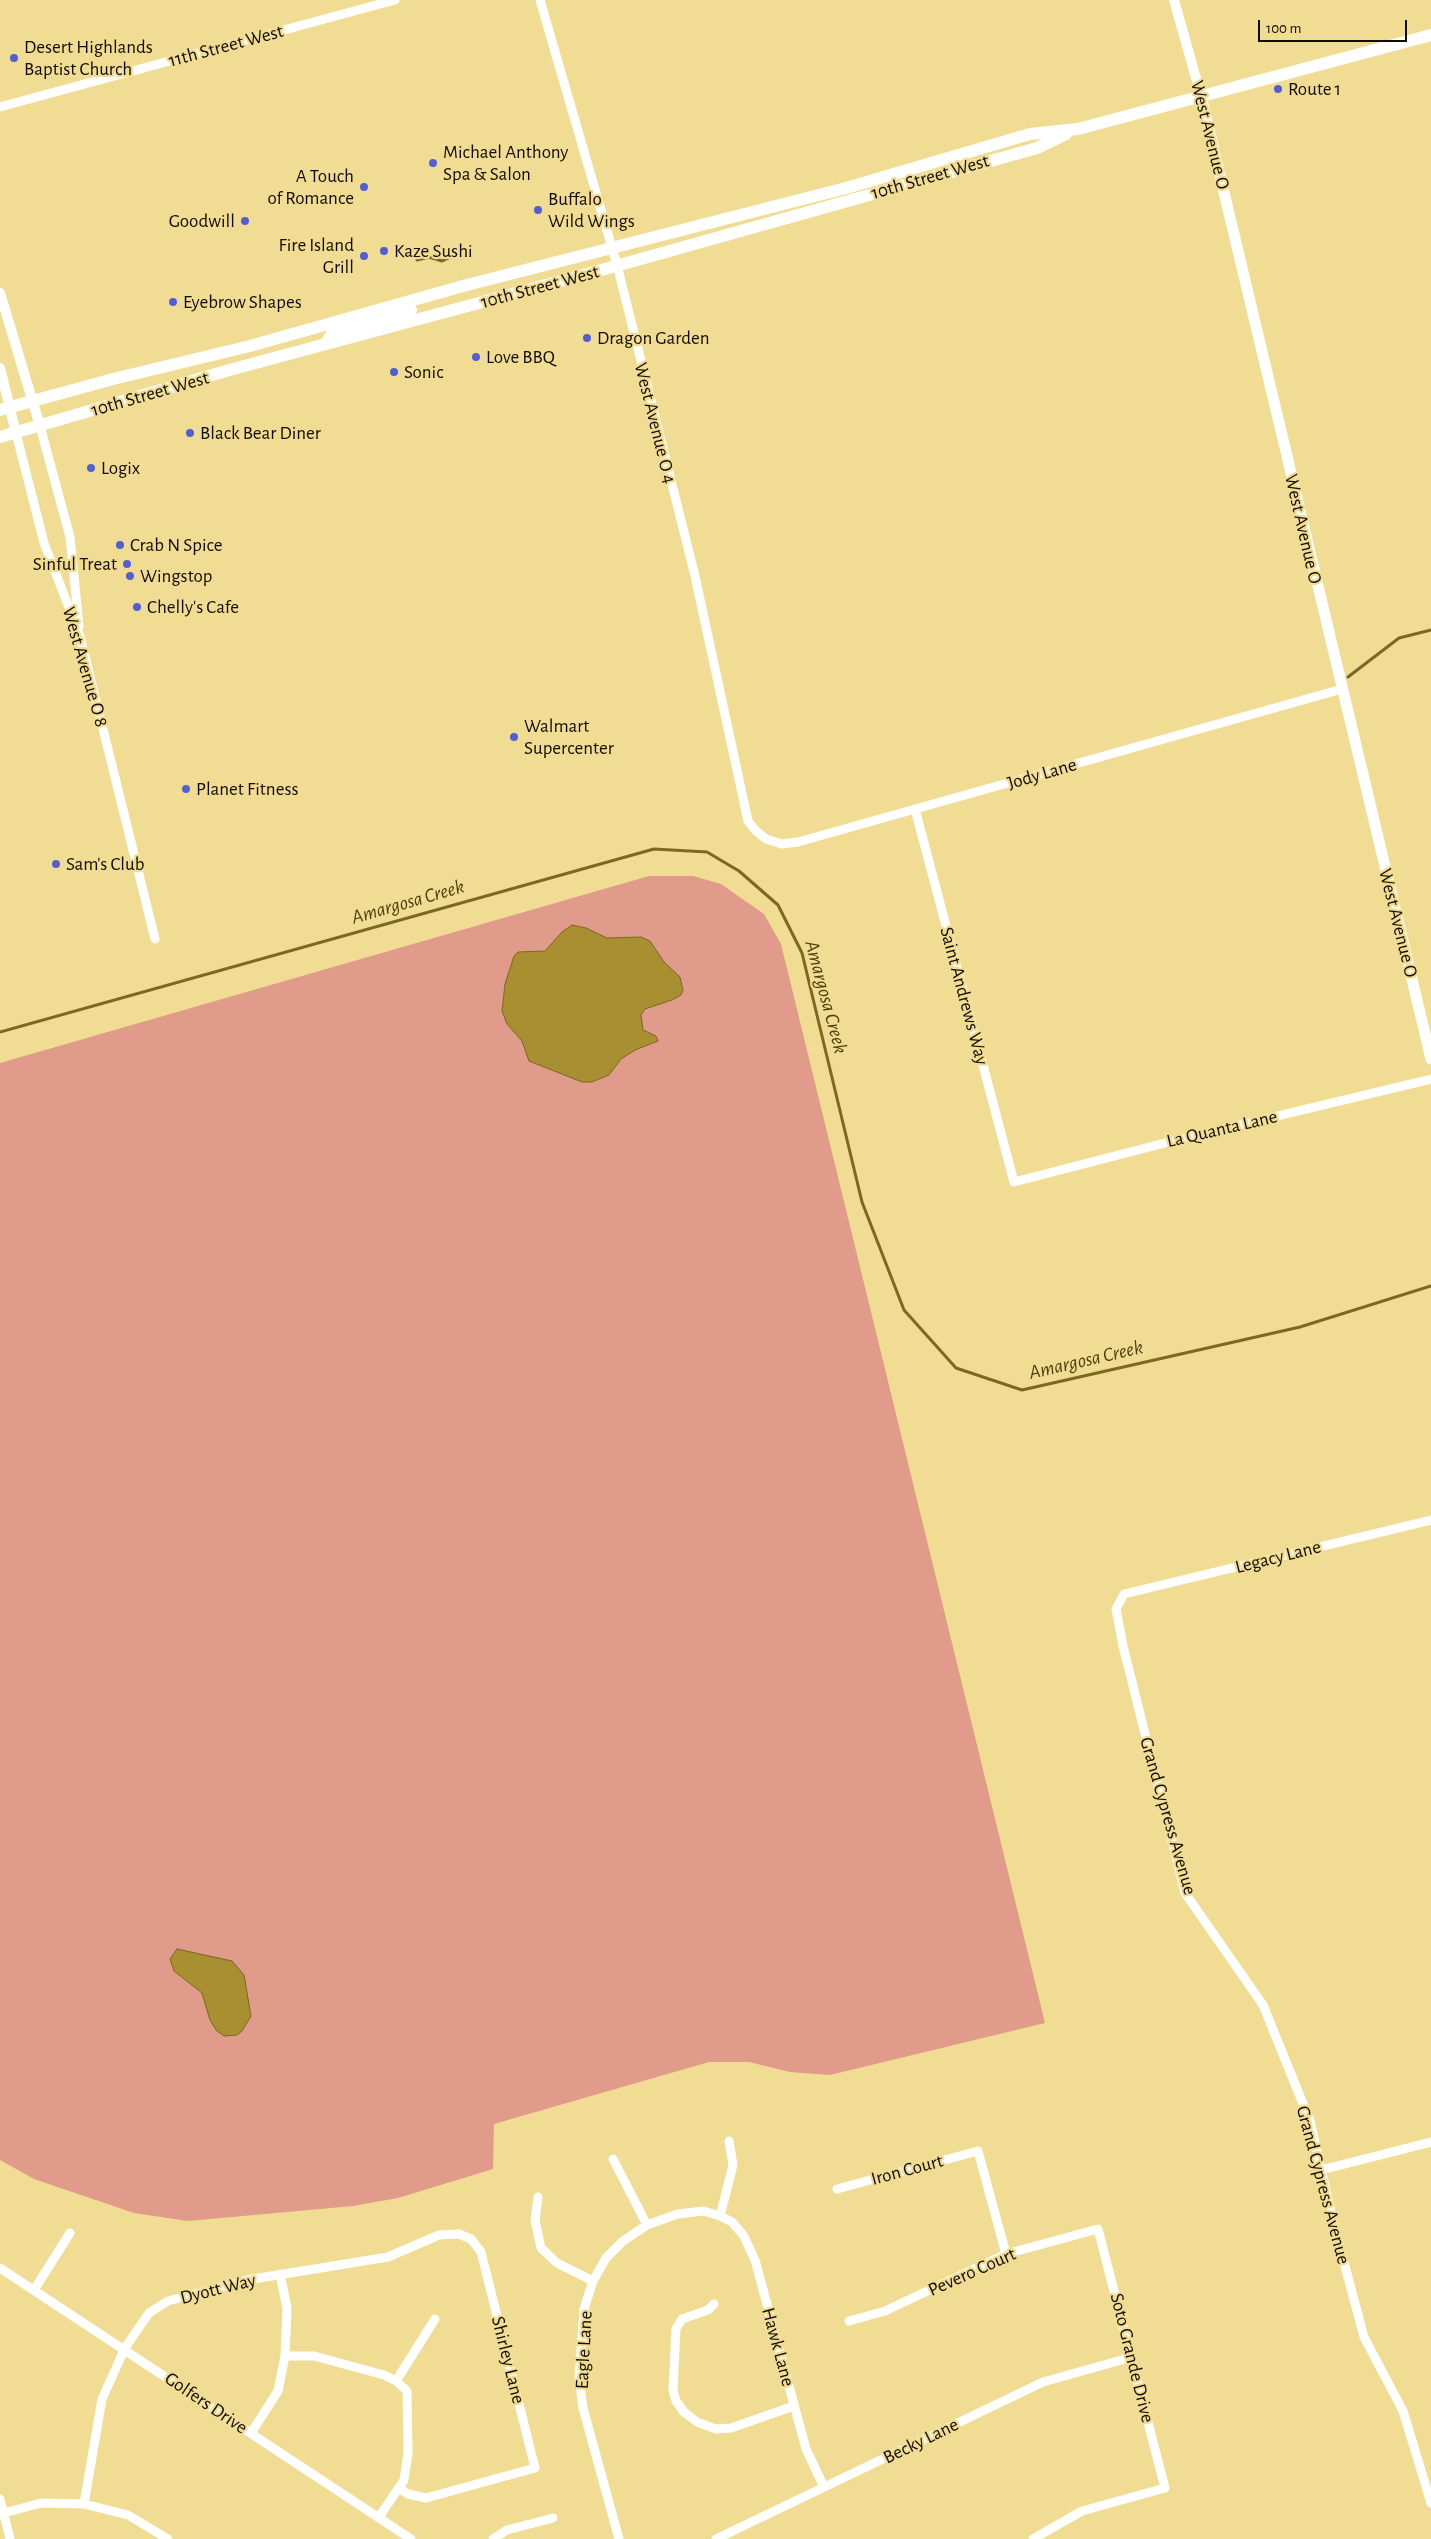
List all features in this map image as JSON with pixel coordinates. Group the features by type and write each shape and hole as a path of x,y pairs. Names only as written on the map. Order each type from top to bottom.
{"main road":[{"name":"10th Street West","path":"4,409 114,379 250,346 430,296 846,188 1030,134 1078,129 1431,35"},
{"name":"West Avenue O","path":"1201,96 1431,1059"},
{"name":"10th Street West","path":"0,437 326,344 336,343 1037,148 1078,129"},
{"path":"326,344 332,333 422,307 430,296"}],"street":[{"name":"11th Street West","path":"0,107 395,0"},
{"name":"West Avenue O 4","path":"540,0 617,265 695,576 748,821"},
{"name":"West Avenue O","path":"1174,0 1201,96"},
{"path":"0,293 34,401 70,538 80,636"},
{"name":"West Avenue O 8","path":"0,368 4,409 16,433 44,543 80,636 155,940"},
{"name":"Jody Lane","path":"748,821 766,840 782,844 798,842 1342,689"},
{"name":"Saint Andrews Way","path":"915,809 1014,1182"},
{"name":"La Quanta Lane","path":"1014,1182 1161,1144 1431,1079"},
{"name":"Legacy Lane","path":"1124,1594 1431,1520"},
{"name":"Grand Cypress Avenue","path":"1124,1594 1116,1609 1123,1646 1185,1893 1263,2004 1310,2121 1364,2337 1402,2411 1431,2502"},
{"path":"720,2216 733,2165 729,2141"},
{"path":"1321,2170 1431,2142"},
{"name":"Iron Court","path":"836,2189 978,2151 1006,2254"},
{"path":"613,2159 647,2225"},
{"path":"538,2197 535,2220 541,2248 557,2264 593,2281"},
{"name":"Eagle Lane","path":"619,2539 583,2408 579,2378 584,2309 593,2281 606,2258 624,2241 647,2225 678,2214 703,2211 720,2216"},
{"name":"Hawk Lane","path":"720,2216 732,2222 744,2236 755,2260 806,2449 824,2487"},
{"name":"Pevero Court","path":"849,2322 885,2311 1006,2254 1098,2229"},
{"name":"Soto Grande Drive","path":"1033,2539 1082,2511 1165,2488 1098,2229"},
{"path":"34,2290 70,2233"},
{"name":"Dyott Way","path":"84,2504 102,2399 125,2348 149,2313 168,2301 247,2280 388,2257 439,2235 459,2234 470,2239 481,2252"},
{"name":"Shirley Lane","path":"399,2488 408,2494 426,2498 535,2468 481,2252"},
{"name":"Golfers Drive","path":"0,2268 125,2348 411,2539"},
{"path":"250,2433 278,2392 284,2356 287,2308 280,2274"},
{"path":"714,2304 708,2310 682,2319 676,2329 673,2390 676,2401 684,2412 697,2422 716,2429 731,2428 794,2406"},
{"path":"396,2381 435,2319"},
{"path":"284,2356 314,2356 384,2375 396,2381 407,2391 408,2453 404,2480 378,2517"},
{"name":"Becky Lane","path":"716,2539 1043,2382 1132,2357"},
{"path":"0,2499 10,2539"},
{"path":"4,2513 41,2503 84,2504 128,2514 168,2539"},
{"path":"493,2539 507,2530 553,2518"}],"shaded area":[{"path":"649,876 693,876 721,884 764,914 781,944 1045,2023 830,2075 790,2072 749,2062 709,2062 494,2124 493,2169 398,2198 353,2206 188,2221 134,2213 34,2179 0,2160 0,1063"},
{"path":"572,925 586,928 607,938 641,937 650,941 664,962 680,977 683,990 681,995 645,1009 641,1015 643,1030 656,1036 658,1041 635,1050 621,1059 609,1075 592,1082 582,1082 529,1061 522,1041 507,1024 502,1011 505,984 514,956 518,952 545,951 562,932"},
{"path":"177,1949 232,1961 244,1975 251,2016 242,2031 237,2035 224,2036 216,2030 210,2020 202,1993 174,1971 170,1959"}],"waterway":[{"path":"417,260 429,257 442,261 451,257"},
{"path":"1348,677 1399,638 1431,630"},
{"name":"Amargosa Creek","path":"0,1032 654,849 707,852 739,871 778,905 802,953 862,1202 904,1310 956,1368 1022,1390 1300,1327 1431,1286"}],"place":[{"name":"Desert Highlands Baptist Church","path":"14,58"},
{"name":"Route 1","path":"1278,89"},
{"name":"Michael Anthony Spa & Salon","path":"433,163"},
{"name":"A Touch of Romance","path":"364,187"},
{"name":"Buffalo Wild Wings","path":"538,210"},
{"name":"Goodwill","path":"245,221"},
{"name":"Kaze Sushi","path":"384,251"},
{"name":"Fire Island Grill","path":"364,256"},
{"name":"Eyebrow Shapes","path":"173,302"},
{"name":"Dragon Garden","path":"587,338"},
{"name":"Love BBQ","path":"476,357"},
{"name":"Sonic","path":"394,372"},
{"name":"Black Bear Diner","path":"190,433"},
{"name":"Logix","path":"91,468"},
{"name":"Crab N Spice","path":"120,545"},
{"name":"Sinful Treat","path":"127,564"},
{"name":"Wingstop","path":"130,576"},
{"name":"Chelly's Cafe","path":"137,607"},
{"name":"Walmart Supercenter","path":"514,737"},
{"name":"Planet Fitness","path":"186,789"},
{"name":"Sam's Club","path":"56,864"}]}
